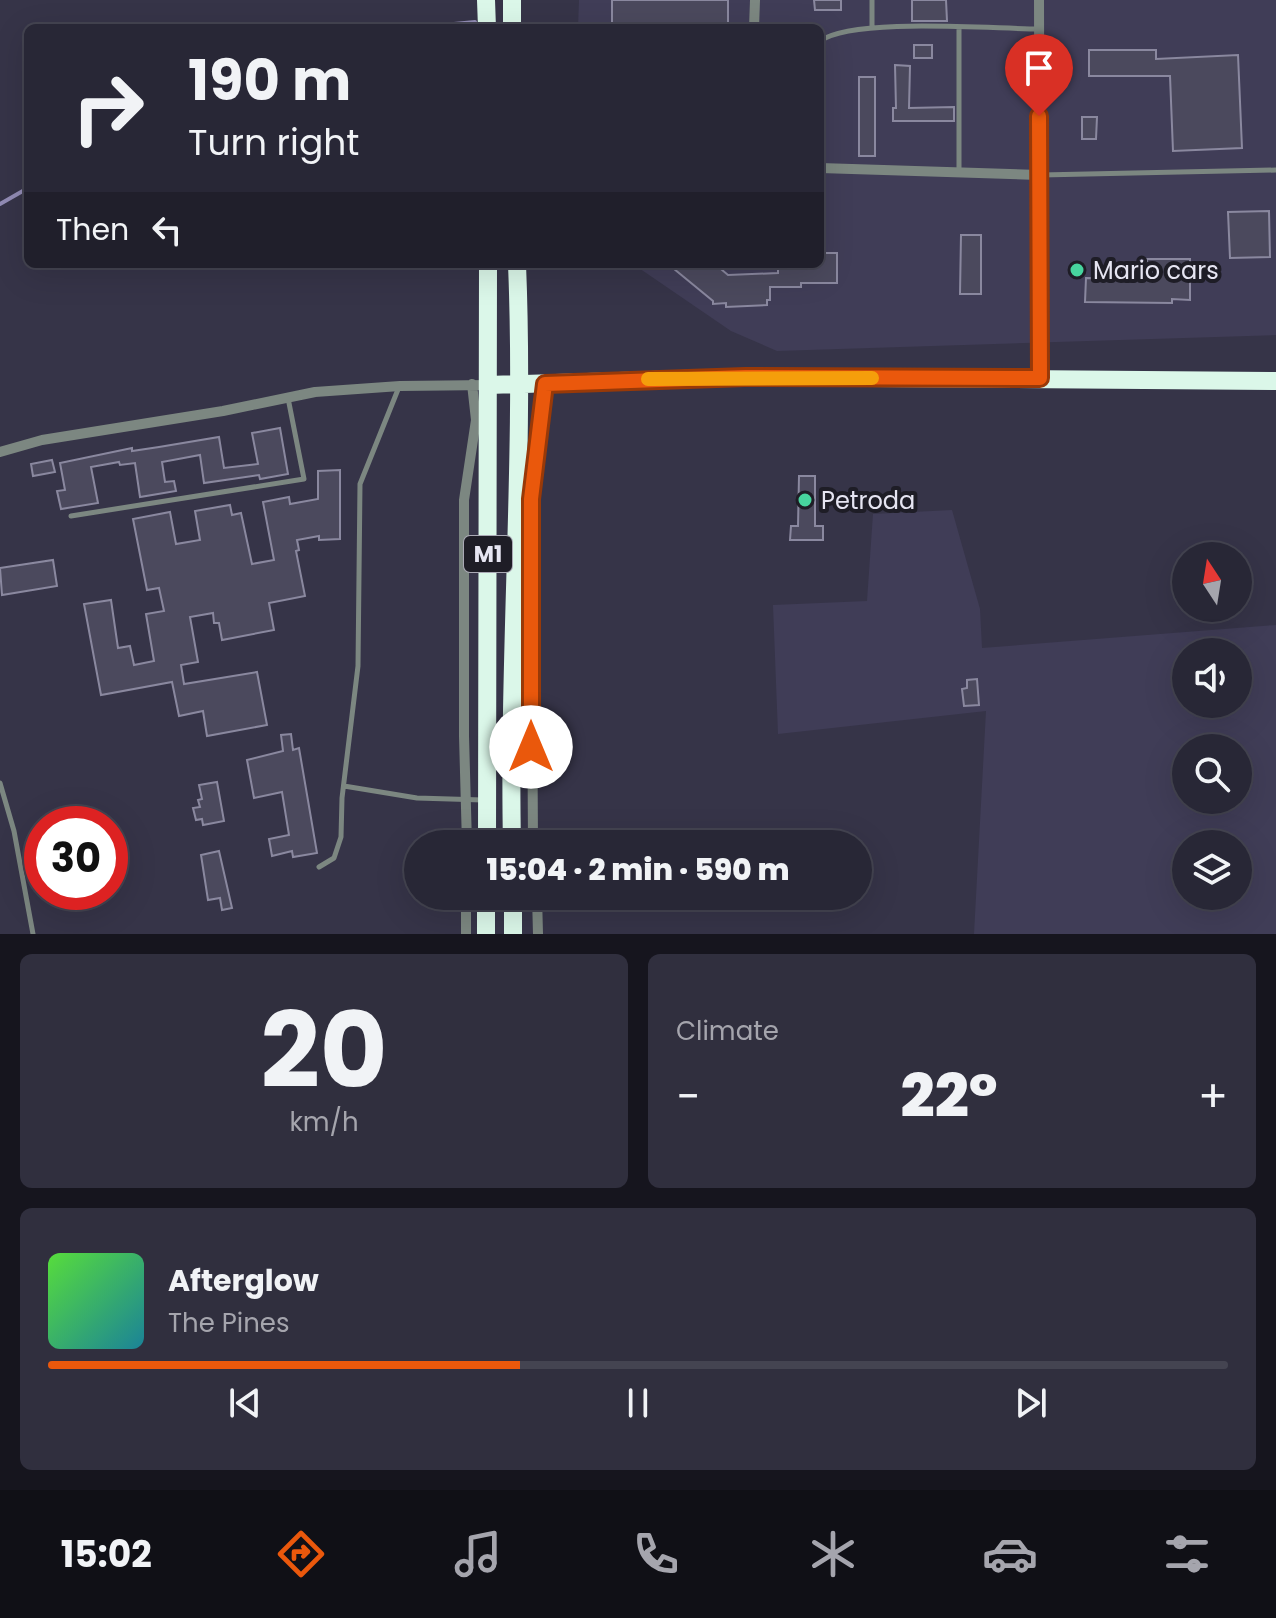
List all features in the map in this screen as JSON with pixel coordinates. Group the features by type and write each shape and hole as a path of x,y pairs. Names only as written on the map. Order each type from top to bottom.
{"highway":[{"path":"486,0 487,24"},
{"path":"512,0 512,24"},
{"name":"M1","path":"487,830 480,384 488,268"},
{"name":"M1","path":"512,830 512,671 518,553 517,268"},
{"path":"480,384 745,377 1276,381"},
{"path":"486,910 486,934"},
{"path":"513,910 513,934"}],"street":[{"path":"754,24 755,0"},
{"path":"1039,0 1040,378"},
{"path":"824,168 1039,175"},
{"path":"0,452 42,440 223,411 315,392 480,384 464,500 467,830"},
{"path":"533,830 531,499 545,384"},
{"path":"466,910 466,934"},
{"path":"537,910 538,934"}],"lane":[{"path":"872,0 872,27"},
{"path":"824,39 841,31 872,27 1039,29"},
{"path":"959,28 959,172"},
{"path":"1039,175 1276,170"},
{"path":"319,867 334,858 338,849 358,666 360,484 400,386"},
{"path":"71,516 304,479 287,397"},
{"path":"0,783 14,831 33,934"},
{"path":"344,786 417,798 488,800"}],"shaded area":[{"path":"579,0 1276,0 1276,335 777,351 731,331 639,268 824,268 824,24 578,24"},
{"path":"952,510 980,609 982,648 1276,625 1276,934 974,934 986,711 778,734 773,605 867,601 873,514"}],"building":[{"path":"612,0 728,0 728,24 612,24"},
{"path":"814,0 841,0 841,10 815,10"},
{"path":"912,0 946,0 947,21 912,21"},
{"path":"914,45 932,45 932,58 914,58"},
{"path":"1089,50 1156,50 1156,59 1238,55 1242,148 1173,151 1170,76 1089,76"},
{"path":"895,65 910,66 909,108 954,107 954,121 893,121 893,108 896,108"},
{"path":"859,77 875,77 875,156 859,156"},
{"path":"1082,117 1097,117 1096,139 1082,139"},
{"path":"1269,211 1270,257 1230,258 1228,212"},
{"path":"961,235 981,235 981,294 960,294"},
{"path":"824,253 837,253 837,283 770,287 767,305 726,307 726,303 713,304 673,268 720,268 728,275 778,273 778,268 824,268"},
{"path":"1147,259 1190,259 1190,300 1172,299 1172,303 1085,302 1086,278 1146,279"},
{"path":"280,428 288,474 204,483 200,455 162,462 165,482 174,481 176,491 140,497 135,463 120,465 119,462 91,467 98,503 61,509 57,491 65,490 60,463 132,448 132,451 219,437 224,468 258,464 252,433"},
{"path":"52,460 55,472 33,476 31,464"},
{"path":"340,470 340,539 319,540 319,536 297,540 299,550 296,551 305,596 269,603 274,630 222,640 219,623 214,623 213,613 190,617 198,662 181,665 184,684 257,672 267,725 207,736 203,711 179,716 172,682 101,695 84,604 111,600 118,648 130,646 134,665 154,661 146,614 164,611 159,588 147,590 133,519 170,512 176,544 200,540 195,511 230,505 232,515 241,513 252,564 274,560 263,502 289,497 290,504 318,499 318,471"},
{"path":"799,476 815,476 815,526 823,526 823,540 790,540 791,526 798,526"},
{"path":"53,560 57,586 2,595 0,568"},
{"path":"977,679 979,705 964,706 962,689 967,688 967,680"},
{"path":"291,734 293,750 299,748 317,853 293,857 292,851 272,856 269,839 289,835 282,792 254,798 247,760 283,751 281,735"},
{"path":"217,782 224,821 203,825 202,819 196,820 193,808 200,807 199,785"},
{"path":"219,851 232,908 222,910 220,898 208,900 201,855"}],"waterway":[{"path":"454,24 475,22"},
{"path":"0,204 24,190"}],"slow traffic":[{"path":"648,379 872,378"}],"place":[{"name":"Mario cars","path":"1077,270"},
{"name":"Petroda","path":"805,500"}],"route":[{"path":"531,747 531,499 545,384 745,377 1040,378 1039,116"}]}
